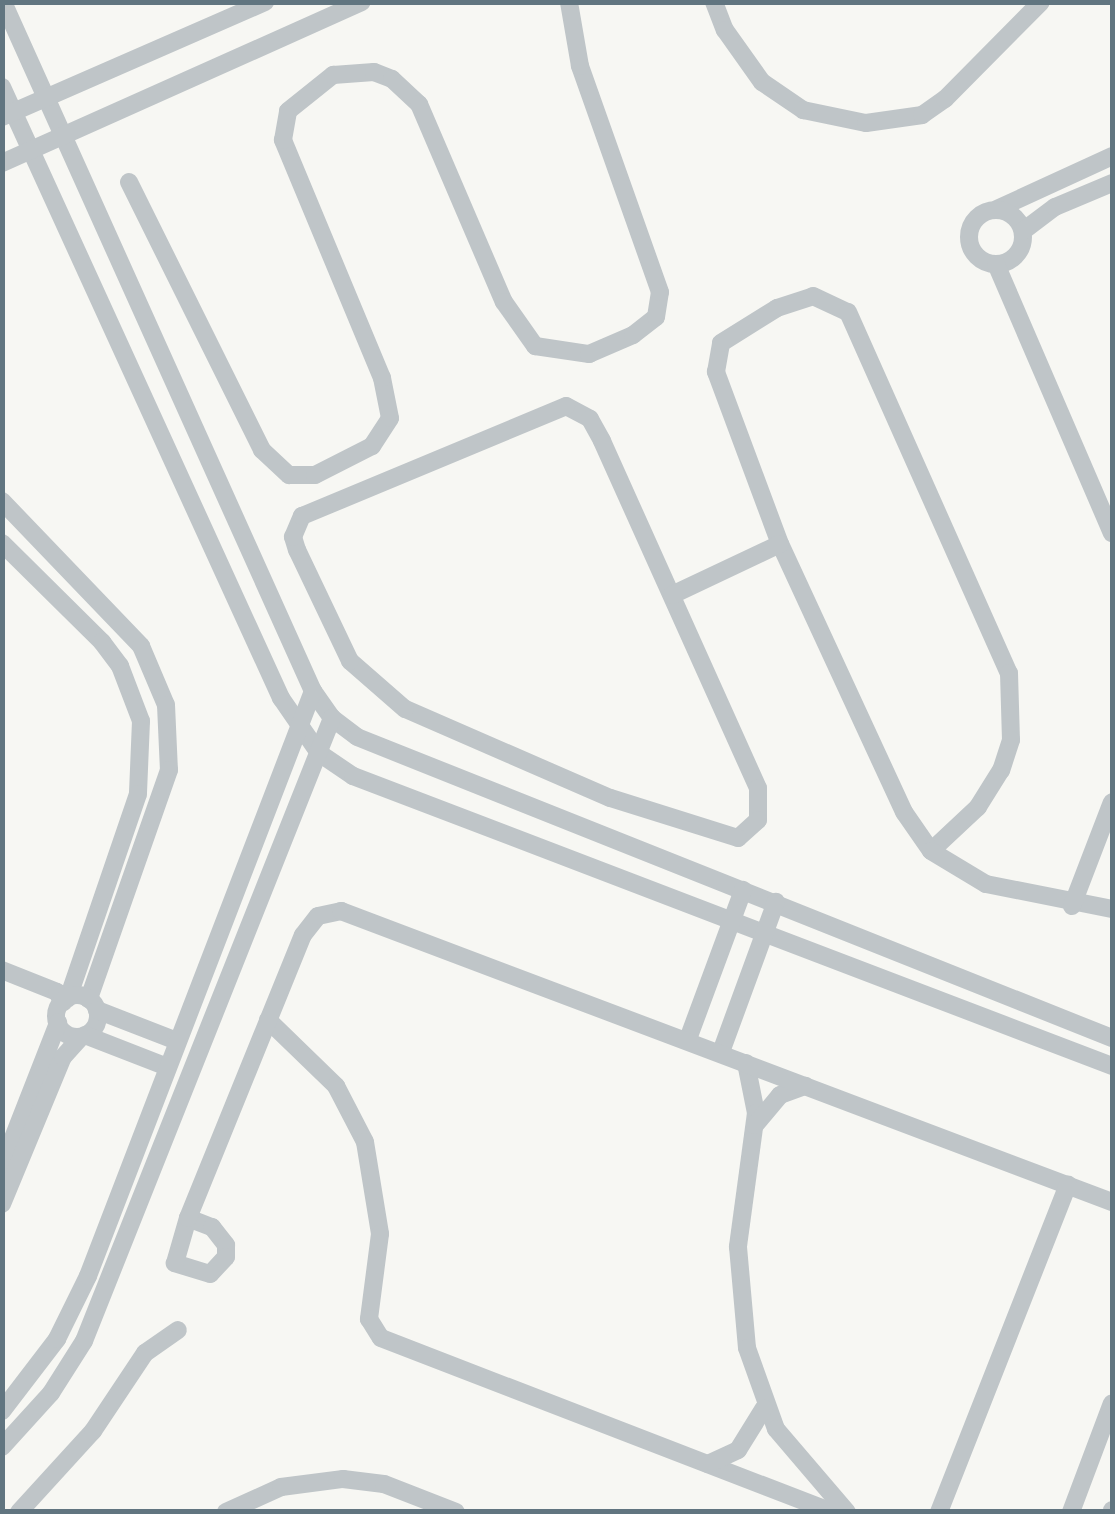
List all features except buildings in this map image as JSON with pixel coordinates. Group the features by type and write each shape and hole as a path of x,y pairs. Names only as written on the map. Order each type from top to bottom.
{"street":[{"path":"3,2 313,691 332,718 357,737 1112,1038"},
{"path":"8,114 264,2"},
{"path":"2,163 362,2"},
{"path":"129,182 262,450 289,476 315,475 372,446 390,418 382,378 283,140 288,111 333,75 355,69 392,78 419,104 504,302 535,346 589,354 632,336 656,317 660,292 580,66 569,2"},
{"path":"714,2 739,54 762,82 803,110 866,123 922,114 945,99 1041,2"},
{"path":"2,87 8,114 31,150 298,730 319,753 352,776 1112,1066"},
{"path":"1112,156 977,217 969,236 976,256 996,264 1112,533"},
{"path":"996,264 1017,254 1023,231 1055,207 1112,183"},
{"path":"996,209 1008,212 1023,231"},
{"path":"931,851 978,806 1002,770 1011,740 1009,673 848,312 828,298 776,308 720,343 716,356 721,388 780,544 904,812 931,851 966,878 1072,906 1112,910"},
{"path":"566,406 590,420 672,595 758,788 758,820 738,838 610,798 405,709 350,661 297,550 295,526 302,516 566,406"},
{"path":"2,501 27,533 130,634 156,674 170,737 160,801 104,958 93,1004 94,1028 53,1062"},
{"path":"2,1204 26,1127 53,1062 65,1000 138,794 144,750 133,692 102,642 5,547 27,533"},
{"path":"672,595 780,544"},
{"path":"74,618 91,598"},
{"path":"2,1411 58,1339 88,1276 313,691"},
{"path":"2,1447 51,1393 109,1285 332,718"},
{"path":"138,794 160,801"},
{"path":"1072,906 1112,802"},
{"path":"107,884 128,891"},
{"path":"688,1040 743,890"},
{"path":"721,1052 776,902"},
{"path":"188,1218 308,924 342,911 1112,1202"},
{"path":"84,952 104,958"},
{"path":"2,970 57,992 65,1000 93,1004 177,1041"},
{"path":"268,1020 317,1062 365,1142 380,1234 368,1319 381,1338 833,1512"},
{"path":"58,1023 69,1036 83,1036 167,1067"},
{"path":"746,1063 755,1125 738,1272 747,1348 764,1408 804,1468 847,1512"},
{"path":"755,1125 780,1095 805,1086"},
{"path":"2,1166 26,1127"},
{"path":"939,1512 1068,1185"},
{"path":"88,1276 109,1285"},
{"path":"19,1512 93,1431 145,1353 178,1330"},
{"path":"1071,1512 1112,1402"},
{"path":"708,1464 738,1450 764,1408"},
{"path":"226,1512 281,1487 342,1479 384,1484 456,1512"}]}
